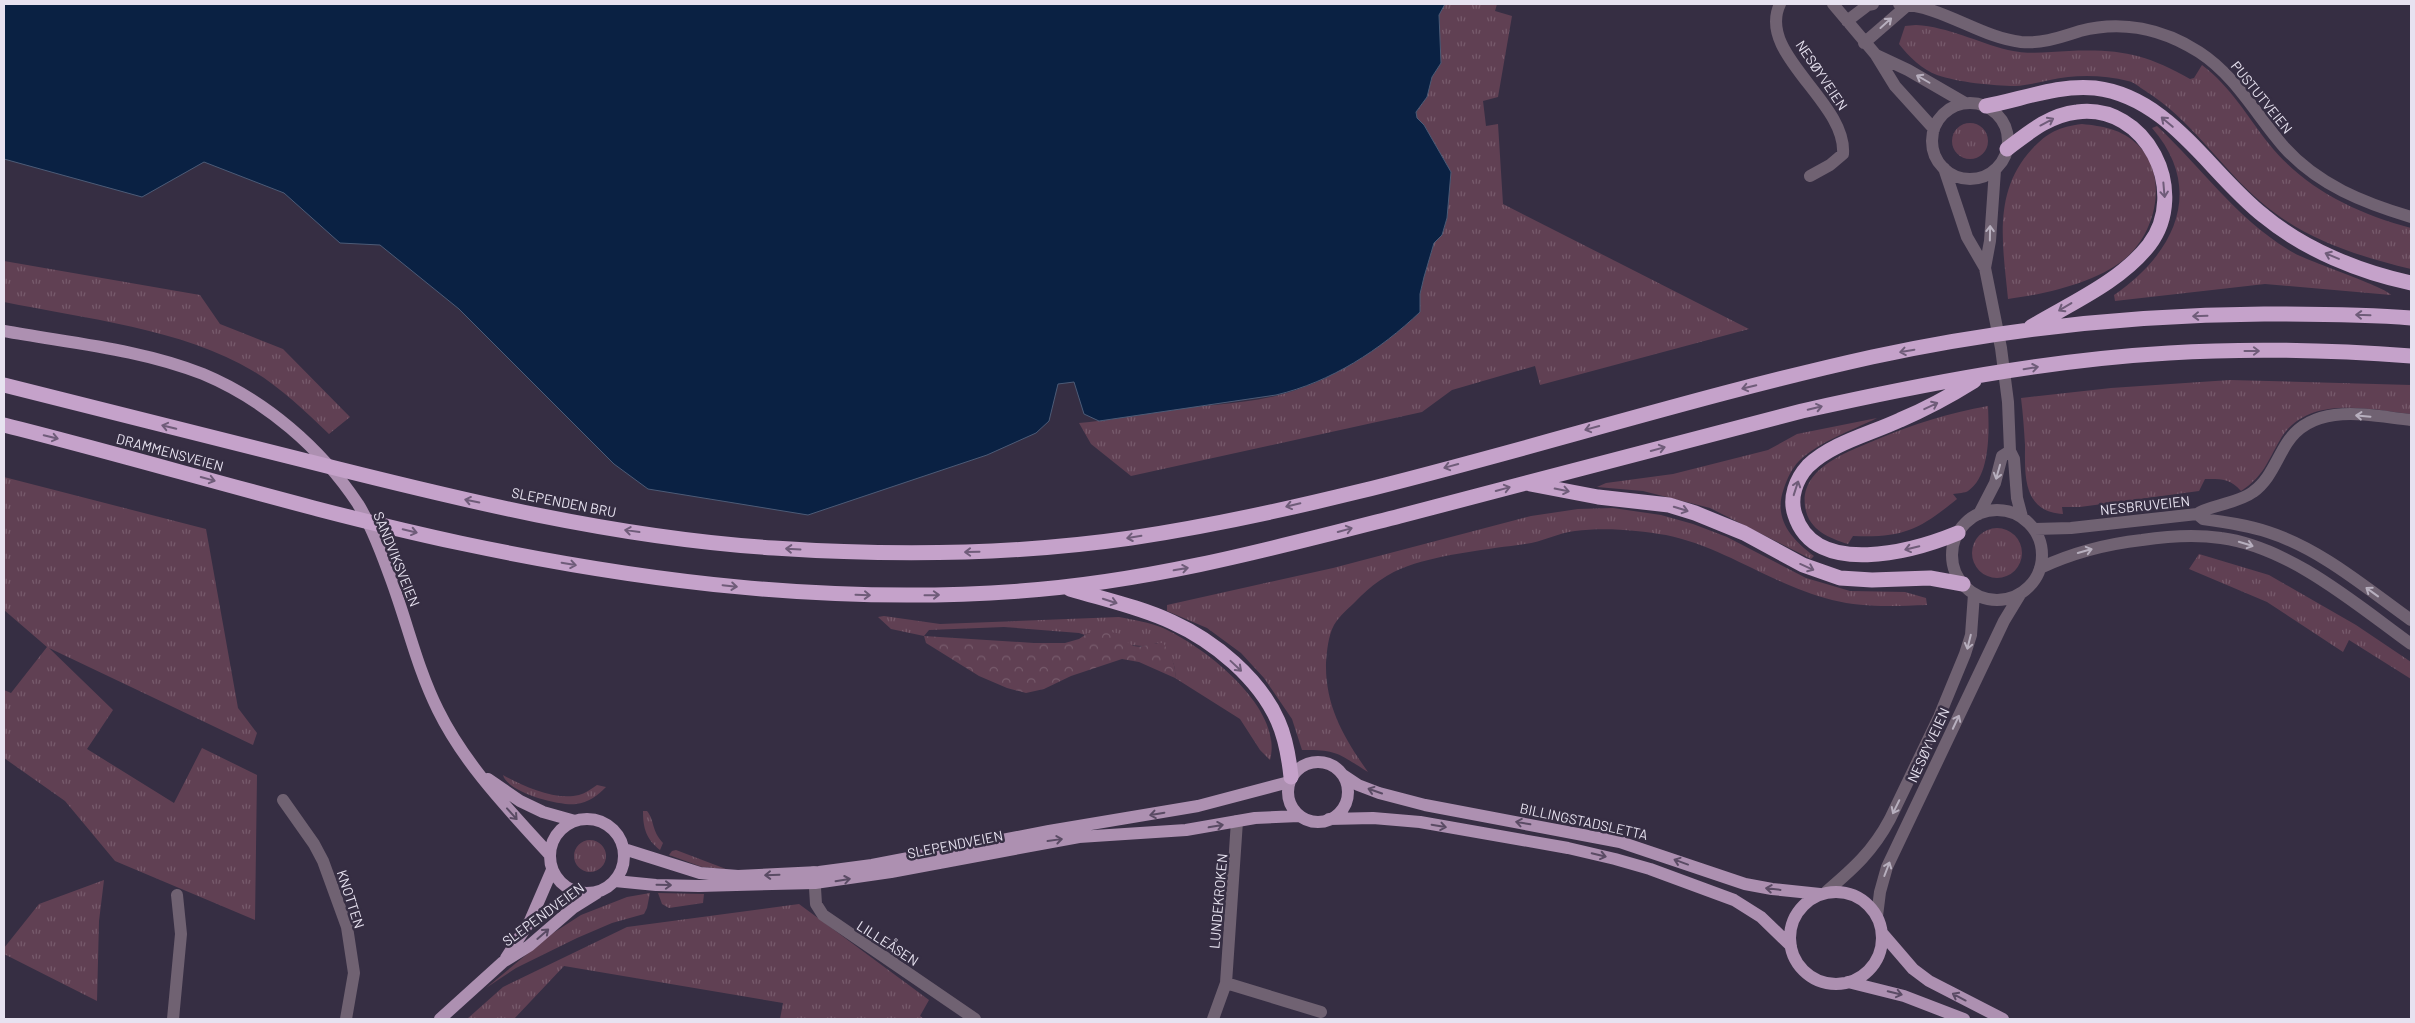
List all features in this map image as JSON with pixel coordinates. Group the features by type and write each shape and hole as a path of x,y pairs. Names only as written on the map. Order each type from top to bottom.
{"highway":[{"path":"1986,106 2075,89 2093,88 2119,94 2139,102 2168,123 2244,199 2282,230 2306,244 2356,266 2411,283"},
{"path":"2007,149 2038,127 2060,116 2077,112 2092,112 2110,117 2125,123 2149,145 2158,161 2166,194 2158,228 2150,243 2138,256 2107,282 2026,330"},
{"name":"SLEPENDEN BRU","path":"284,456 450,496 575,521 720,543 842,552 1004,550 1076,544 1183,529 1402,479 1794,375 1881,355 2026,330 2163,317 2321,314 2411,318"},
{"path":"1064,586 1190,567 1298,542 1802,411 1887,392 2045,366 2168,353 2266,351 2411,356"},
{"path":"1958,533 1935,542 1890,553 1872,555 1839,553 1814,542 1805,534 1796,518 1792,501 1799,479 1816,460 1860,436 1939,402 1983,376"},
{"name":"DRAMMENSVEIEN","path":"4,385 284,456"},
{"name":"DRAMMENSVEIEN","path":"4,425 328,511 467,544 616,572 703,584 842,594 954,595 1064,586"},
{"path":"1526,483 1598,497 1669,506 1695,513 1744,533 1803,565 1840,578 1872,580 1930,578 1968,589"},
{"path":"1064,586 1170,621 1198,635 1220,652 1255,686 1270,707 1285,739 1290,779"}],"main road":[{"name":"SANDVIKSVEIEN","path":"4,331 143,355 202,374 240,392 271,413 309,445 335,474 358,505 368,524 388,572 423,674 451,736 497,796 550,855"},
{"path":"1329,819 1341,809 1348,795 1347,784 1343,775 1336,767 1316,762 1298,769 1290,779 1290,804 1299,816 1309,820 1319,822 1329,819 1373,818 1410,821 1568,848 1615,859 1650,869 1734,900 1761,917 1790,946"},
{"name":"BILLINGSTADSLETTA","path":"1343,775 1358,785 1379,793 1425,805 1620,842 1745,884 1772,889 1824,893"},
{"name":"SANDVIKSVEIEN","path":"482,776 520,801 543,812 575,821"},
{"name":"SLEPENDVEIEN","path":"624,849 700,874 814,878 1049,831 1198,806 1290,779"},
{"name":"SLEPENDVEIEN","path":"615,881 656,885 699,886 891,872 1052,841 1111,834 1186,830 1238,821 1299,816"},
{"path":"590,819 602,822 613,830 621,840 624,849 623,866 615,881 601,891 584,894 574,891 561,884 552,870 550,855 556,836 563,827 575,821 590,819"},
{"name":"SLEPENDVEIEN","path":"503,962 530,922 552,870"},
{"name":"SLEPENDVEIEN","path":"440,1019 503,962 529,946 574,908 601,891"},
{"path":"1848,982 1862,975 1874,964 1882,944 1882,933 1877,916 1871,908 1854,895 1824,893 1799,909 1790,933 1790,946 1794,956 1807,973 1826,983 1848,982 1904,996 1964,1019"},
{"path":"1882,933 1913,969 1924,977 2003,1019"}],"street":[{"name":"NESØYVEIEN","path":"1780,4 1776,18 1780,37 1796,67 1834,116 1844,142 1843,154 1830,165 1810,176"},
{"path":"1833,4 1876,55 1895,86 1934,129"},
{"path":"1847,21 1868,5 1873,4"},
{"name":"PUSTUTVEIEN","path":"1900,4 1909,4 1939,13 1994,35 2022,42 2036,42 2097,27 2114,26 2152,30 2178,40 2199,52 2226,74 2284,148 2318,178 2370,204 2411,217"},
{"path":"1864,43 1909,4"},
{"path":"1876,55 1908,70 1965,103 1986,106 2002,120 2007,134 2007,149 2005,157 1994,170 1980,177 1964,178 1944,168"},
{"path":"1965,103 1946,112 1934,129 1934,150 1944,168 1968,237 1985,268 2005,376 2010,451 2014,459 2017,498 2022,517"},
{"path":"1985,268 1990,241 1994,170"},
{"path":"2197,514 2202,510 2232,503 2254,492 2269,476 2288,442 2304,426 2315,420 2337,414 2411,420"},
{"path":"1979,514 1989,496 2002,456 2010,451"},
{"path":"2001,510 2022,517 2034,529 2042,554 2040,568 2033,582 2021,593 2007,599 1991,600 1968,589 1956,573 1952,559 1953,546 1958,533 1967,522 1979,514 2001,510"},
{"name":"NESBRUVEIEN","path":"2034,529 2071,528 2197,514 2203,518 2268,532 2299,544 2336,567 2411,620"},
{"path":"2040,568 2061,558 2132,541 2190,536 2230,540 2267,551 2297,566 2411,644"},
{"name":"NESØYVEIEN","path":"1824,893 1862,860 1881,836 1939,717 1966,654 1971,634 1968,589"},
{"name":"NESØYVEIEN","path":"1877,916 1880,892 1887,867 2004,621 2021,593"},
{"name":"KNOTTEN","path":"284,800 314,844 323,861 347,927 354,973 346,1019"},
{"name":"LUNDEKROKEN","path":"1213,1019 1226,983 1238,821"},
{"name":"LILLEÅSEN","path":"814,878 816,904 824,915 975,1019"},
{"path":"173,1019 181,934 177,895"},
{"path":"1226,983 1321,1012"}],"green space":[{"path":"1445,4 1497,4 1495,11 1512,16 1498,97 1483,101 1486,126 1498,124 1503,204 1749,329 1540,385 1535,366 1452,390 1422,412 1131,476 1091,444 1079,423 1263,399 1296,390 1347,367 1378,347 1420,312 1420,294 1424,277 1434,243 1442,235 1447,218 1451,172 1424,125 1417,118 1416,112 1427,97 1432,77 1441,63 1439,15"},
{"path":"1916,25 1940,29 2016,52 2118,52 2160,64 2190,79 2194,78 2202,65 2222,83 2269,144 2299,174 2315,186 2351,207 2411,228 2411,269 2351,252 2313,236 2278,215 2246,188 2176,115 2132,82 2106,77 2083,76 2015,86 1955,80 1932,73 1921,66 1899,44 1905,26"},
{"path":"1970,123 1977,124 1983,128 1987,134 1987,148 1983,154 1977,158 1970,159 1963,158 1957,154 1953,148 1952,141 1953,134 1957,128 1963,124"},
{"path":"2082,124 2104,127 2125,135 2138,145 2147,157 2153,171 2156,186 2152,216 2146,231 2139,244 2129,255 2104,273 2056,290 2008,299 2003,220 2011,183 2019,166 2043,138 2060,129"},
{"path":"2157,126 2238,210 2274,240 2294,253 2376,286 2391,295 2265,284 2115,301 2114,295 2135,279 2153,260 2167,240 2176,219 2180,197 2177,174 2168,151 2152,128"},
{"path":"4,261 200,295 220,324 283,349 350,417 329,434 283,392 253,371 226,357 196,345 132,327 4,302"},
{"path":"2230,380 2411,385 2411,414 2376,409 2340,408 2322,410 2306,416 2291,425 2260,474 2241,491 2229,481 2205,479 2199,491 2080,507 2062,507 2063,514 2050,512 2033,499 2026,479 2021,398 2111,388"},
{"path":"1988,406 1987,452 1981,475 1976,484 1968,491 1953,494 1957,499 1932,518 1910,530 1898,533 1853,536 1848,544 1820,532 1810,521 1805,506 1806,492 1810,481 1829,462 1854,449 1905,428"},
{"path":"1877,418 1816,448 1799,461 1788,477 1781,499 1782,518 1791,534 1814,556 1811,559 1710,508 1643,491 1597,487 1606,483 1673,474 1768,450 1797,434"},
{"path":"4,477 206,529 238,708 257,733 253,745 49,648 113,710 87,749 174,803 202,748 257,775 255,920 115,861 65,801 4,758 4,690 11,693 47,647 4,610"},
{"path":"1613,508 1661,515 1693,524 1727,537 1806,578 1850,591 1905,592 1926,598 1927,605 1868,605 1832,600 1790,586 1709,548 1666,535 1632,530 1597,529 1575,531 1531,543 1466,552 1421,562 1394,572 1367,590 1339,618 1332,629 1329,639 1326,663 1329,693 1333,707 1351,747 1368,772 1331,752 1302,750 1292,719 1264,678 1241,653 1207,628 1167,611 1167,605 1333,568 1531,516 1578,509"},
{"path":"1997,528 2007,530 2015,535 2020,543 2022,553 2020,563 2015,571 2007,576 1997,578 1987,576 1979,571 1974,563 1972,553 1974,543 1979,535 1987,530"},
{"path":"2199,554 2269,575 2356,625 2411,662 2411,679 2349,640 2343,652 2267,602 2189,569"},
{"path":"884,616 940,624 1119,617 1158,626 1199,649 1238,682 1253,700 1265,720 1271,740 1270,760 1260,750 1240,719 1175,678 1175,667 1171,658 1157,643 1141,646 1088,633 1085,635 1004,627 929,630 924,636 891,629 878,617"},
{"path":"1106,631 1121,634 1126,641 1135,646 1163,643 1172,660 1175,678 1139,662 1122,659 1071,676 1044,689 1026,693 1007,688 979,676 926,643 924,636 1034,643 1065,643 1079,639 1088,633"},
{"path":"503,775 529,788 560,796 579,795 597,785 606,787 596,796 580,803 558,803 523,792 514,787"},
{"path":"643,811 647,811 663,843 660,850 651,842 646,833"},
{"path":"590,840 596,841 601,845 605,850 605,862 601,867 596,871 590,872 584,871 579,867 575,862 574,856 575,850 579,845 584,841"},
{"path":"676,850 726,869 702,867 669,855 672,851"},
{"path":"104,880 99,921 97,1001 4,954 4,948 39,904"},
{"path":"650,893 644,914 612,923 577,938 516,968 486,988 550,935 581,915 627,897"},
{"path":"658,893 704,894 703,903 669,908 662,904"},
{"path":"799,904 929,1000 920,1016 924,1019 780,1019 783,1003 564,966 514,1019 467,1019 503,987 627,927"}],"water":[{"path":"4,4 1445,4 1439,15 1441,63 1432,77 1427,97 1416,112 1417,118 1424,125 1451,172 1447,218 1442,235 1434,243 1424,277 1420,294 1420,312 1371,352 1354,363 1316,382 1276,395 1099,421 1084,414 1074,382 1058,384 1049,421 1036,433 987,455 808,515 648,489 614,464 459,309 380,245 340,243 284,193 204,162 142,197 4,159"}]}
